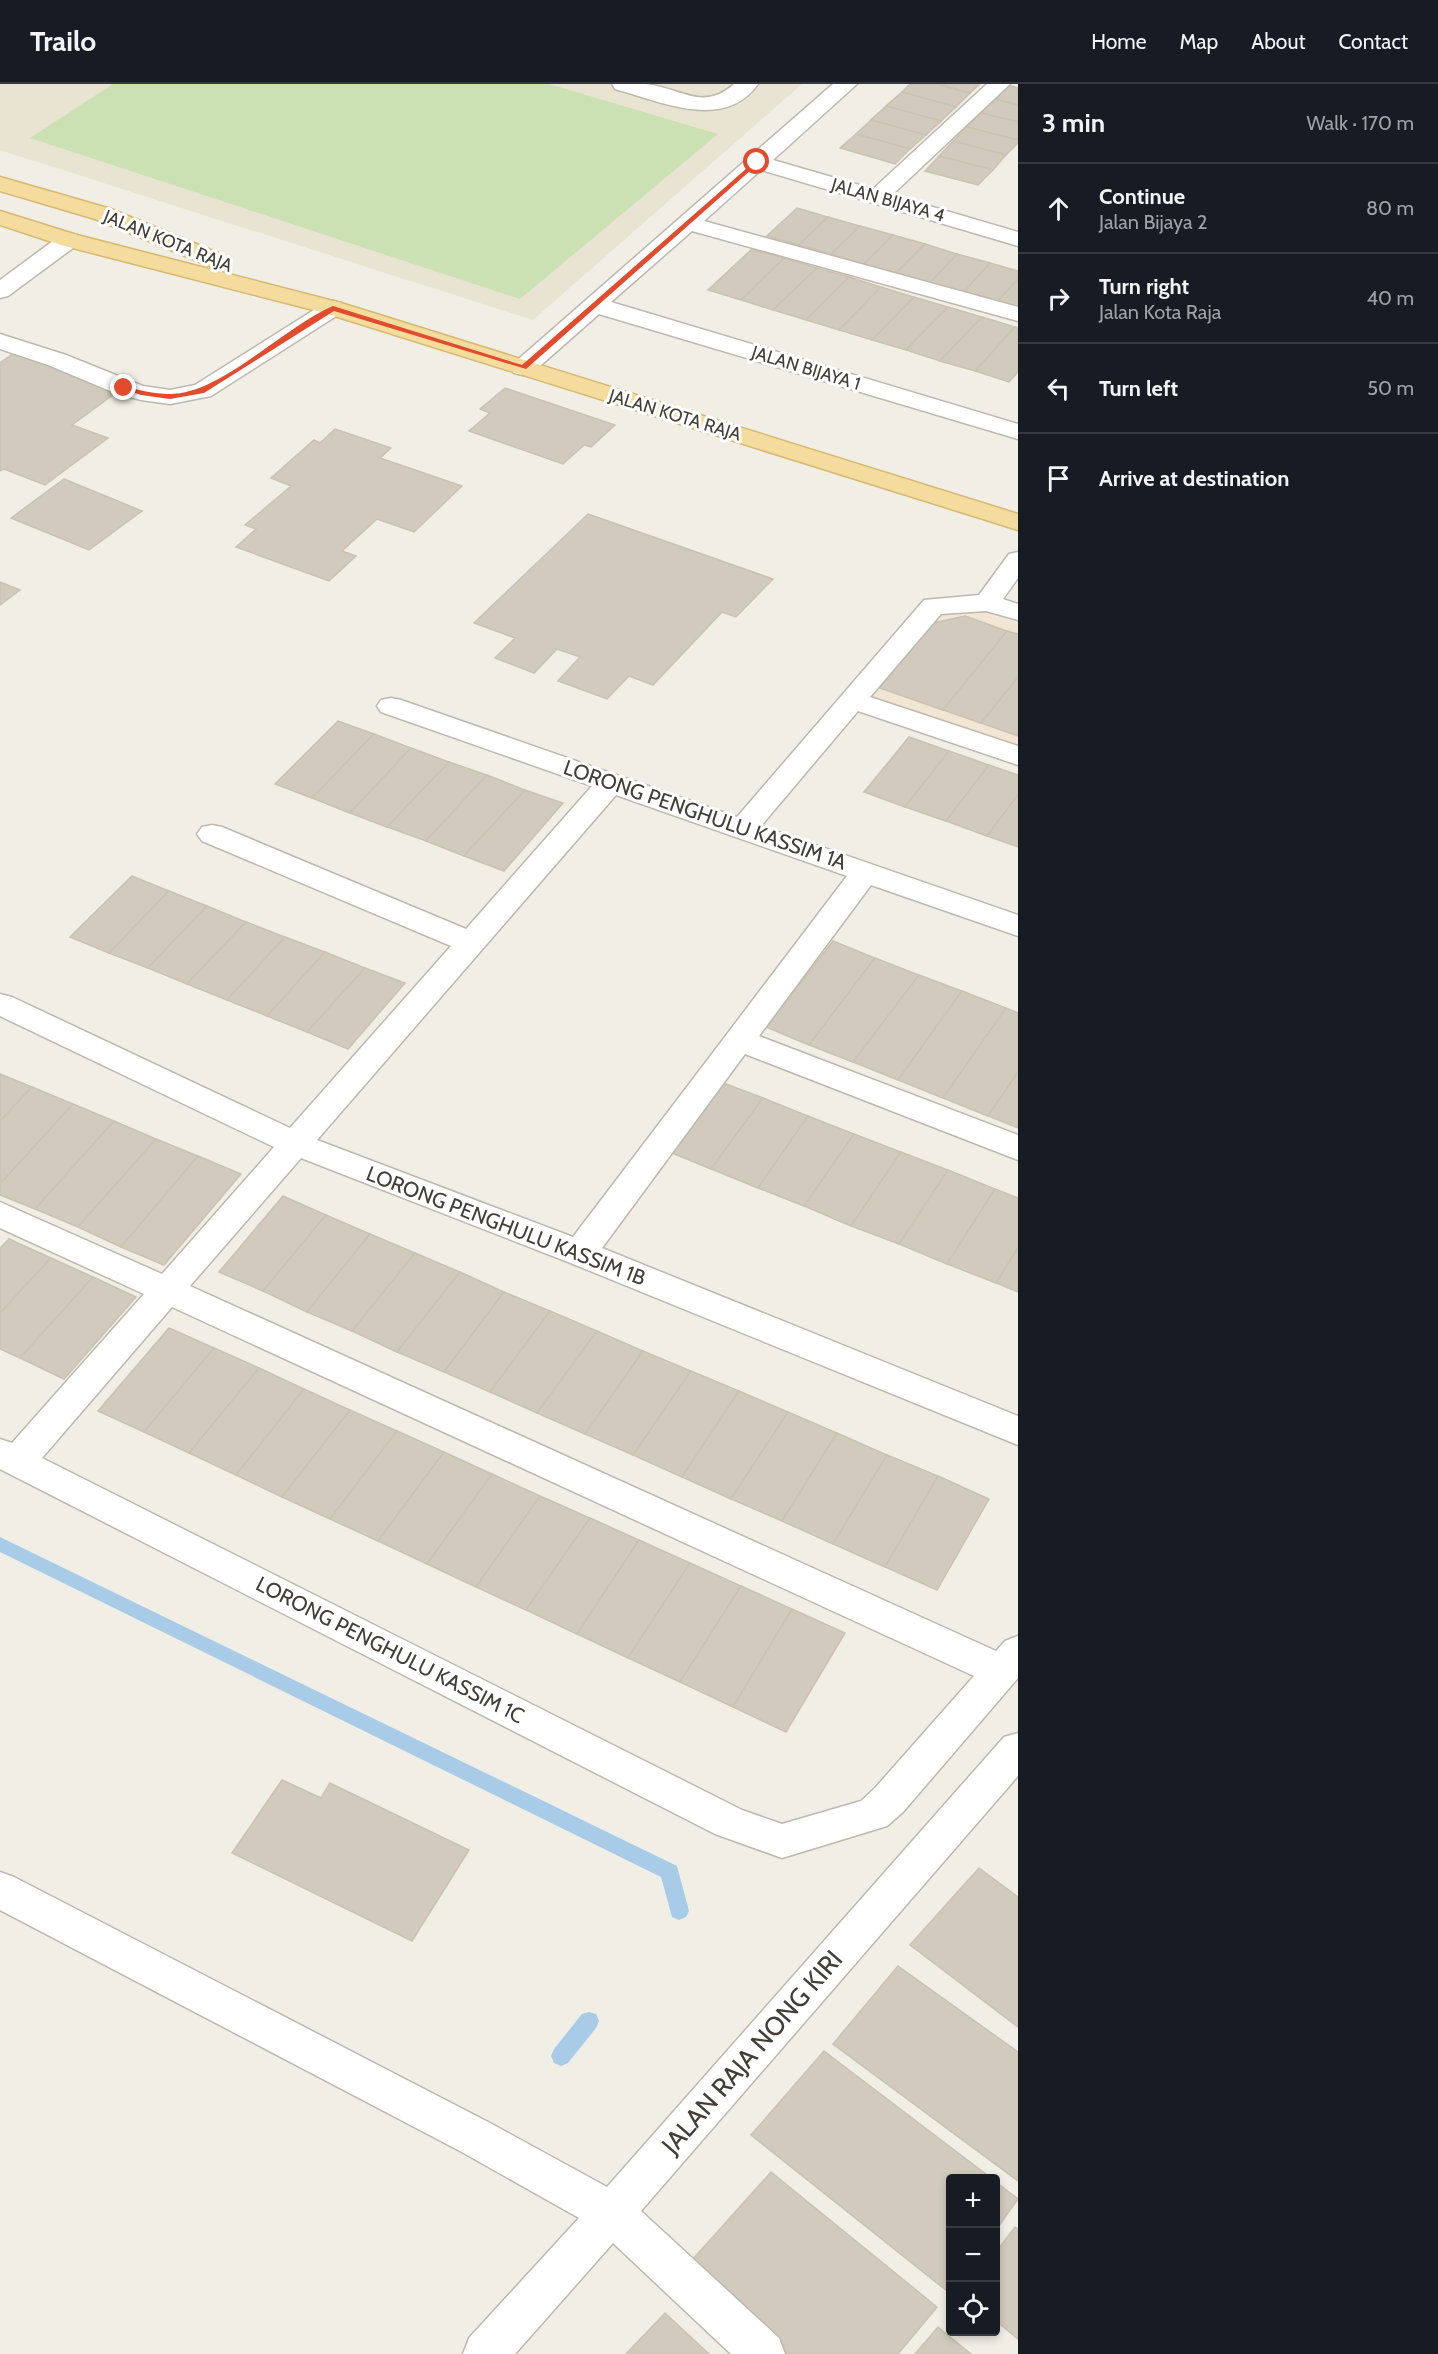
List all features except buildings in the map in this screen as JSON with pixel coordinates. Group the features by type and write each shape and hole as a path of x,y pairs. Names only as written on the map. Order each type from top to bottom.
{"main road":[{"name":"JALAN KOTA RAJA","path":"0,184 103,214 333,308"},
{"name":"JALAN KOTA RAJA","path":"0,218 69,240 333,308 1018,522"}],"street":[{"path":"623,84 697,105 728,101 747,84"},
{"path":"523,368 846,84"},
{"path":"877,197 999,84"},
{"name":"JALAN BIJAYA 4","path":"757,162 1010,236"},
{"path":"1010,236 1018,217"},
{"path":"687,224 1018,314"},
{"path":"0,291 69,240"},
{"name":"JALAN BIJAYA 1","path":"595,305 1018,432"},
{"path":"0,341 57,360 124,388 170,397 202,391 333,308"},
{"path":"987,603 1018,560"},
{"path":"743,828 933,606 987,603 1018,612"},
{"path":"852,700 1018,756"},
{"name":"LORONG PENGHULU KASSIM 1A","path":"391,706 1018,926"},
{"path":"9,1458 169,1290 611,782"},
{"path":"212,834 471,944"},
{"path":"580,1253 866,871"},
{"name":"LORONG PENGHULU KASSIM 1B","path":"1,1004 296,1144 580,1253 1018,1431"},
{"path":"739,1040 1018,1148"},
{"path":"0,1214 1010,1661"},
{"name":"LORONG PENGHULU KASSIM 1C","path":"9,1458 729,1822 782,1841 873,1814 889,1800 1010,1661"},
{"name":"JALAN RAJA NONG KIRI","path":"485,2354 612,2213 1018,1749"},
{"path":"0,1890 464,2132 612,2213 763,2354"}],"shaded area":[{"path":"0,84 802,84 533,320 0,150"},
{"path":"941,610 979,611 1018,623 1018,747 870,696"}],"green space":[{"path":"113,84 549,84 718,134 520,299 30,138"}],"waterway":[{"path":"0,1544 670,1872 679,1911"},
{"path":"561,2056 589,2021"}],"route":[{"path":"124,388 170,397 202,391 333,308 523,368 757,162"}]}
